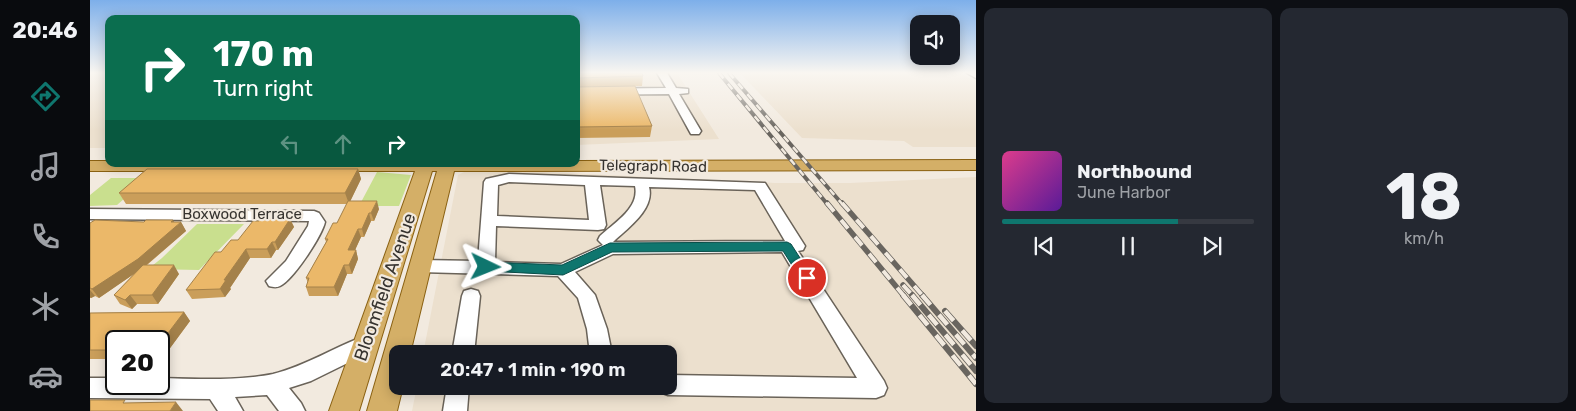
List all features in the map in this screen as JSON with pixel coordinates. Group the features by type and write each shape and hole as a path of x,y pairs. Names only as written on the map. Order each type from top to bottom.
{"main road":[{"name":"Telegraph Road","path":"580,155 976,154"},
{"path":"90,156 105,156"},
{"name":"Telegraph Road","path":"580,166 976,165"},
{"name":"Telegraph Road","path":"90,166 105,166"},
{"name":"Bloomfield Avenue","path":"344,411 425,167"},
{"name":"Bloomfield Avenue","path":"382,411 446,167"}],"street":[{"path":"679,92 695,130"},
{"path":"486,267 491,182 508,178 760,186 797,246 608,244"},
{"path":"592,182 598,225 608,244"},
{"path":"420,266 563,270 608,244 638,209 644,195 641,183"},
{"name":"Boxwood Terrace","path":"92,216 299,214 314,216 317,222 316,226 292,265 275,282"},
{"path":"489,221 598,225"},
{"path":"677,385 876,388 787,247"},
{"path":"563,270 586,295 597,329 600,345"},
{"path":"464,345 471,296"},
{"path":"90,388 216,389 272,384 303,374 365,345"},
{"path":"272,384 293,411"},
{"path":"216,389 231,411"},
{"path":"455,411 457,395"}],"shaded area":[{"path":"90,92 105,92 105,148 90,148"},
{"path":"580,92 689,92 719,139 580,145"},
{"path":"758,92 976,92 976,147 913,147 904,141 802,138"},
{"path":"505,170 775,183 850,183 976,177 976,411 412,411 415,395 677,395 677,345 425,345 458,175 466,171"}],"green space":[{"path":"377,172 411,175 399,206 359,206"},
{"path":"111,178 148,178 117,205 90,206 90,195"},
{"path":"197,224 244,224 199,270 148,269 162,258"}],"building":[{"path":"580,92 638,92 652,126 580,127"},
{"path":"147,169 358,169 345,193 119,193"},
{"path":"348,201 377,201 362,229 358,229 348,250 356,250 349,265 344,265 334,287 306,287 309,278 306,278 328,239 325,239 333,223 337,223"},
{"path":"261,218 290,219 275,242 272,242 267,249 246,249 224,280 226,280 220,289 186,290 215,252 221,252 231,240 238,240 253,221 259,221"},
{"path":"95,220 144,222 146,220 173,220 171,222 181,222 138,259 92,289 90,288 90,223"},
{"path":"143,265 174,265 152,295 130,295 125,300 114,295"},
{"path":"184,312 170,330 105,330 105,350 90,350 90,313"},
{"path":"90,400 125,400 123,403 176,402 170,411 90,411"}],"railway":[{"path":"735,92 828,205"},
{"path":"746,92 843,205"},
{"path":"827,203 904,296"},
{"path":"842,203 923,296"},
{"path":"903,285 913,296"},
{"path":"903,295 976,384"},
{"path":"912,295 976,371"},
{"path":"922,295 976,358"},
{"path":"945,311 976,346"}],"route":[{"path":"486,267 563,270 610,248 787,247 807,278"}]}
